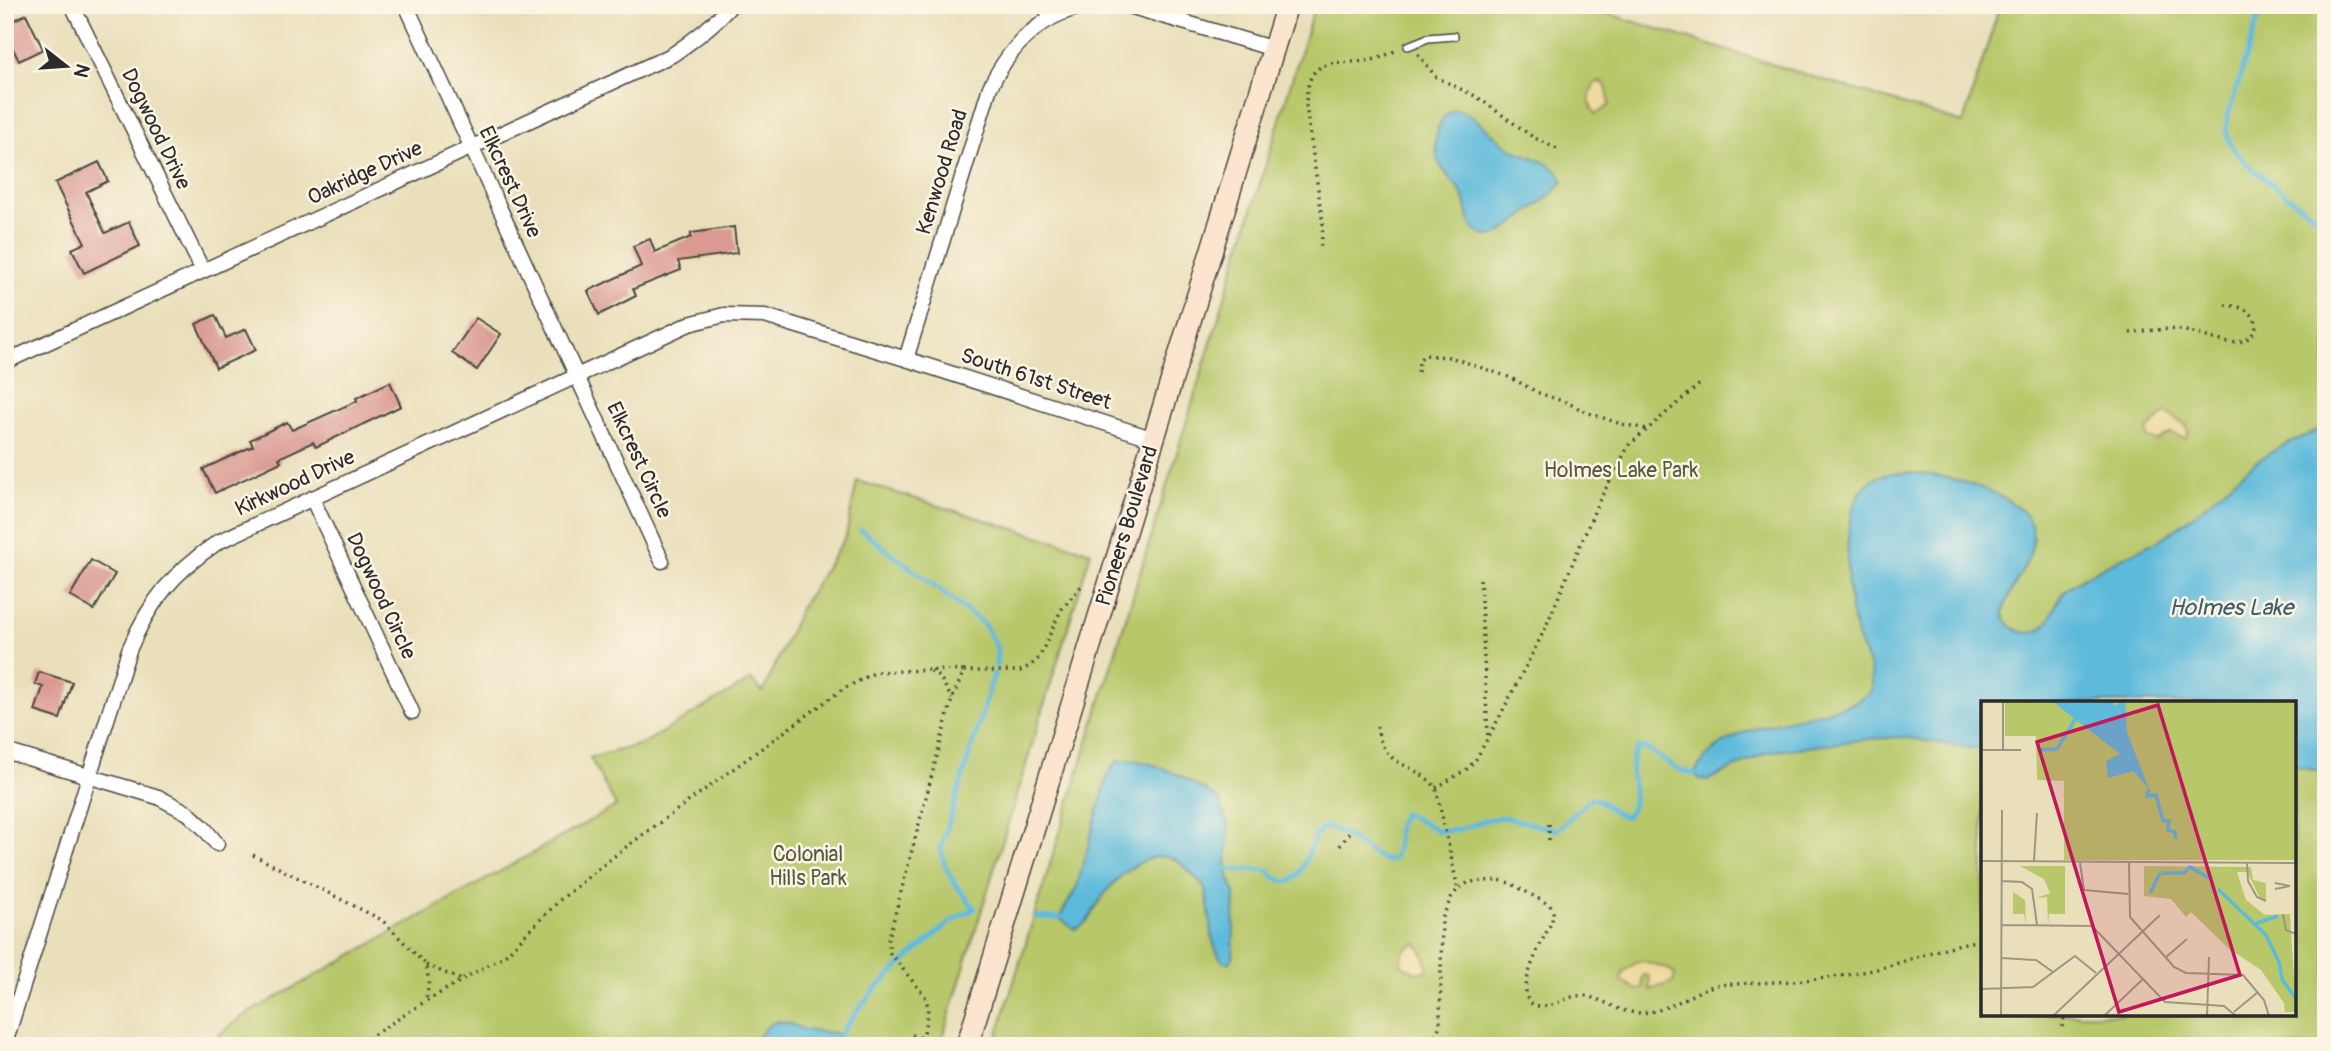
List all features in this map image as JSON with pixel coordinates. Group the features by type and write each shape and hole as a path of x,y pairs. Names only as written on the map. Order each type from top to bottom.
{"main road":[{"name":"Pioneers Boulevard","path":"967,1046 1287,5"}],"street":[{"name":"Dogwood Drive","path":"72,5 203,271"},
{"name":"Elkcrest Drive","path":"406,5 577,376"},
{"name":"Oakridge Drive","path":"5,362 672,55 695,40 731,5"},
{"name":"Kenwood Road","path":"906,359 990,87 1002,63 1047,12 1068,11 1093,5"},
{"path":"1126,5 1274,49"},
{"name":"Kirkwood Drive","path":"5,1043 129,650 140,624 163,590 191,560 218,542 312,498 690,324 714,317 740,314 765,316 906,359"},
{"name":"South 61st Street","path":"906,359 1154,439"},
{"name":"Elkcrest Circle","path":"577,376 662,561"},
{"name":"Dogwood Circle","path":"312,498 412,712"},
{"path":"5,751 158,797 179,807 204,828 217,844"}],"lane":[{"path":"1408,46 1429,38 1454,36"}],"path":[{"path":"1321,246 1321,204 1306,106 1306,89 1316,69 1324,64 1376,59 1408,46 1416,51 1436,77 1477,97 1519,128 1559,150"},
{"path":"2130,332 2178,330 2235,343 2251,337 2257,324 2255,317 2242,308 2221,304"},
{"path":"1418,372 1419,361 1424,355 1450,357 1509,377 1539,393 1586,412 1621,424 1647,429"},
{"path":"1436,788 1467,769 1488,738 1545,629 1583,535 1609,479 1629,445 1701,383"},
{"path":"1480,579 1488,738"},
{"path":"356,1046 504,956 561,899 622,850 843,689 876,672 1020,671 1030,666 1039,659 1061,610 1083,584"},
{"path":"929,670 942,679 952,699"},
{"path":"922,1046 929,1008 926,998 894,959 888,941 952,699 964,671"},
{"path":"1377,726 1379,739 1390,757 1424,776 1436,788 1458,889"},
{"path":"1549,819 1549,840"},
{"path":"1340,846 1352,829"},
{"path":"253,855 382,920 426,965 462,980"},
{"path":"1426,1046 1438,1031 1440,1023 1442,919 1451,898 1469,882 1498,880 1510,883 1550,905 1553,912 1552,921 1524,989 1527,998 1541,1007 1574,996 1583,996 1627,1012 1654,1012 1667,1009 1702,989 1716,985 1828,978 1898,964 1949,946 1981,940"},
{"path":"426,965 429,982 426,1001"},
{"path":"2062,1027 2065,1016"},
{"path":"912,1035 923,1038"}],"green space":[{"name":"Holmes Lake Park","path":"1315,5 1580,5 1963,123 2000,5 2326,5 2326,1046 994,1046"},
{"name":"Colonial Hills Park","path":"857,481 1091,552 940,1046 205,1046 240,1018 616,806 590,758 642,744 751,680 763,692 800,609 846,536"}],"sand":[{"path":"1602,82 1606,86 1610,105 1596,114 1591,107 1590,95 1595,83"},
{"path":"2166,413 2186,425 2188,433 2185,439 2171,433 2157,441 2148,438 2147,430"},
{"path":"1416,943 1428,966 1426,971 1416,973 1402,965 1401,957 1409,946"},
{"path":"1644,961 1675,974 1673,982 1650,990 1649,976 1644,975 1643,988 1638,990 1621,981 1623,972"}],"water":[{"path":"1457,109 1472,117 1512,149 1548,164 1563,181 1553,193 1495,235 1486,236 1475,230 1462,194 1440,164 1436,148 1437,132 1444,118"},
{"name":"Holmes Lake","path":"2326,426 2326,773 2296,766 2296,701 1981,701 1981,750 1902,737 1869,739 1768,752 1708,780 1700,779 1694,774 1705,758 1735,737 1771,724 1845,706 1871,691 1872,677 1853,621 1847,565 1853,509 1861,491 1875,479 1888,474 1903,473 1968,483 2008,501 2023,512 2031,525 2032,548 2003,614 2012,627 2032,633 2047,622 2063,592 2068,588 2091,573 2163,537 2259,460"},
{"path":"1121,760 1134,760 1160,767 1185,778 1219,800 1229,827 1226,869 1235,894 1233,957 1230,962 1223,962 1214,945 1203,886 1183,865 1169,857 1148,859 1125,873 1106,892 1087,921 1079,927 1074,929 1059,918 1076,889 1108,775 1114,764"},
{"path":"779,1021 806,1030 840,1035 835,1046 749,1046 769,1025"}],"building":[{"path":"26,14 43,49 19,61 5,33 5,25"},
{"path":"99,162 108,181 86,192 105,233 129,222 140,246 84,273 72,249 85,243 55,183"},
{"path":"734,227 737,253 678,261 681,270 633,289 636,296 599,315 588,291 641,266 633,246 650,239 655,252 691,237 691,233"},
{"path":"215,315 226,338 246,329 256,350 216,368 196,324"},
{"path":"476,318 501,334 477,370 452,353"},
{"path":"390,382 401,406 316,447 313,442 279,458 281,462 215,493 203,469 253,446 250,440 287,422 292,430 357,401 356,398"},
{"path":"91,560 115,574 94,610 70,596"},
{"path":"39,672 72,682 60,719 35,711 43,687 35,684"}],"waterway":[{"path":"2262,5 2228,116 2227,136 2246,163 2326,224"},
{"path":"861,530 984,624 997,648 996,666"},
{"path":"840,1035 868,997 891,974 949,924 975,909 949,873 941,848 994,674"},
{"path":"1226,869 1268,870 1275,878 1289,882 1300,871 1317,833 1323,827 1338,831 1387,861 1394,858 1398,824 1404,813 1439,831 1457,830 1504,817 1557,830 1591,798 1626,817 1633,800 1632,764 1639,747 1647,749 1679,770 1694,774"},
{"path":"1036,917 1059,918"}]}
